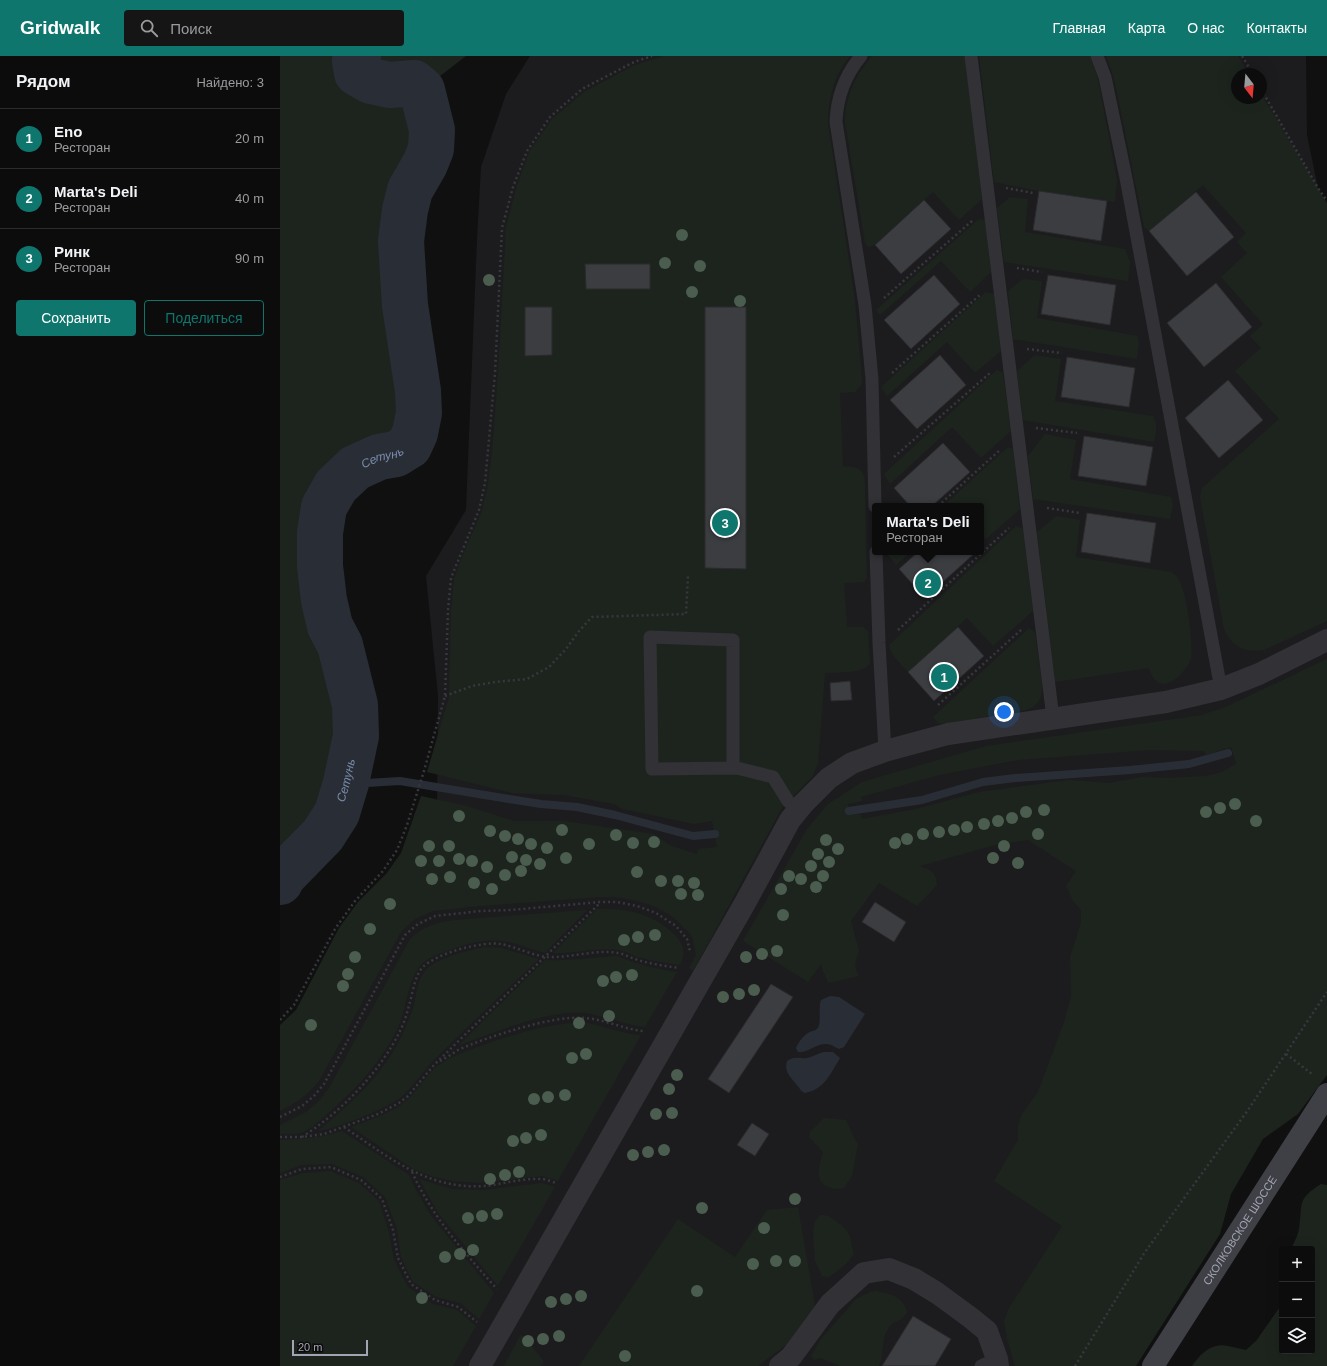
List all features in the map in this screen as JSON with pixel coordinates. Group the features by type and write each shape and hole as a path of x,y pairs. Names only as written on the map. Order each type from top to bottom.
{"street":[{"path":"480,1366 745,903 790,820 797,810 829,778 852,763 885,751 948,734 1166,702 1221,689 1259,674 1327,640"},
{"name":"СКОЛКОВСКОЕ ШОССЕ","path":"1153,1366 1327,1094"},
{"path":"780,1366 791,1357 830,1304 864,1273 889,1269 914,1279 937,1293 987,1331 992,1364"}],"lane":[{"path":"861,56 854,64 846,78 840,93 836,122 865,305 872,379 875,503"},
{"path":"972,56 1053,718"},
{"path":"1097,56 1106,77 1221,689"},
{"path":"876,555 885,751"},
{"path":"733,768 733,640 650,637 652,769 737,768 773,776 788,801 797,810"}],"path":[{"path":"280,1020 294,1005 335,929 355,901 383,870 397,850 424,771 445,696 448,610 451,578 479,510 485,483 495,373 502,228 512,187 526,151 550,117 582,89 634,62 652,56"},
{"path":"1242,56 1249,68"},
{"path":"1267,99 1318,188 1327,200"},
{"path":"987,185 1033,193"},
{"path":"879,302 990,206"},
{"path":"887,377 998,272 1042,272"},
{"path":"894,458 1008,352 1062,353"},
{"path":"941,503 1018,430 1077,433"},
{"path":"984,549 1027,508 1080,513"},
{"path":"896,632 977,555"},
{"path":"445,696 472,686 527,678 549,667 592,617 686,614 688,576"},
{"path":"938,705 1040,612"},
{"path":"280,1137 302,1137 324,1134 378,1114 399,1103 408,1096 434,1065 600,902"},
{"path":"280,1118 302,1106 314,1096 324,1084 405,935 418,924 435,916 454,913 617,902 637,906 656,913 676,926 687,939 691,955"},
{"path":"302,1137 314,1129 350,1098 369,1078 386,1056 400,1031 415,984 422,968 435,959 462,948 484,943 501,944 546,956 563,957 593,953 618,953 637,960 686,969"},
{"path":"1076,1365 1145,1252 1248,1110 1327,992"},
{"path":"434,1065 458,1051 485,1040 542,1023 564,1019 584,1018 630,1030 650,1032"},
{"path":"1286,1054 1312,1074"},
{"path":"344,1127 412,1172 433,1180 452,1184 483,1186 543,1179 562,1186"},
{"path":"280,1177 302,1169 331,1167 361,1180 382,1199 393,1230 398,1258 411,1284 435,1300 458,1306 483,1326"},
{"path":"412,1172 419,1188 435,1214 453,1238 501,1294"}],"shaded area":[{"path":"280,56 466,56 422,90 432,130 431,149 425,164 410,190 405,210 401,241 405,305 418,391 419,413 415,433 409,446 396,454 379,457 355,468 336,486 324,507 320,533 320,566 324,600 330,626 340,645 355,705 356,736 346,783 337,813 323,835 282,877 280,882"},
{"path":"530,56 1306,56 1307,135 1318,188 1327,245 1327,962 1062,1366 280,1366 280,1034 437,806 438,696 426,576 466,510 481,167 506,94"},
{"path":"664,56 850,56 844,63 833,88 829,105 828,123 855,300 862,381 861,385 855,392 840,393 843,466 855,468 861,471 863,473 865,483 867,577 864,582 844,583 847,627 863,627 868,631 870,663 867,667 856,671 825,673 818,763 813,776 782,808 693,971 689,968 696,955 692,937 688,932 676,919 656,907 634,900 600,897 433,911 415,919 401,932 319,1081 310,1091 292,1105 280,1111 280,1025 296,1010 339,928 358,902 386,874 401,853 421,796 467,806 514,821 564,821 654,834 669,845 697,854 698,849 717,847 712,821 694,824 622,809 614,804 564,795 512,793 427,772 449,697 451,611 454,579 482,511 488,484 492,453 498,373 506,228 516,189 529,152 552,119 584,92 635,65"},
{"path":"872,56 965,56 982,199 959,220 933,192 873,246 869,247 865,243 845,122 847,103 852,86"},
{"path":"979,56 1090,56 1098,79 1117,180 1115,202 1039,191 994,182"},
{"path":"1106,56 1238,56 1245,68 1231,68 1231,104 1267,104 1327,203 1327,621 1264,650 1251,651 1240,647 1231,640 1224,629 1200,497 1202,488 1279,419 1235,371 1261,348 1250,336 1263,324 1221,277 1247,253 1237,242 1246,233 1203,185 1149,231 1144,227 1113,75"},
{"path":"1010,197 1028,199 1025,232 1125,249 1130,262 1128,280 1004,262 997,208"},
{"path":"979,219 985,220 991,272 970,292 941,261 880,315 876,310"},
{"path":"1023,279 1042,281 1037,318 1138,336 1139,344 1137,359 1013,339 1008,291"},
{"path":"986,292 994,294 1001,351 975,373 947,342 887,396 881,387"},
{"path":"1035,355 1061,359 1055,401 1153,416 1156,426 1154,442 1023,420 1017,371"},
{"path":"997,370 1003,373 1011,431 981,458 952,427 890,484 884,474"},
{"path":"1045,434 1076,440 1070,479 1171,497 1173,505 1170,519 1033,499 1028,456"},
{"path":"1008,447 1013,449 1020,509 986,539 984,537 984,503 946,503"},
{"path":"1056,516 1080,520 1076,557 1171,572 1176,575 1184,593 1192,652 1191,659 1186,668 1174,680 1164,684 1159,683 1151,674 1149,668 1055,682 1037,532"},
{"path":"1016,526 1023,529 1033,611 993,646 967,618 908,672 894,656 889,645"},
{"path":"888,555 908,555 896,565"},
{"path":"1029,628 1035,632 1042,684 1041,696 1035,706 1027,710 942,724 938,723 933,717"},
{"path":"1327,659 1327,1075 1298,1114 1263,1139 1231,1194 1220,1234 1136,1366 1015,1366 1004,1321 1009,1308 1062,1226 994,1181 1018,1140 1018,1126 1022,1114 1038,1092 1064,1022 1071,997 1070,957 1081,923 1081,910 1073,901 1066,886 1076,871 1028,840 999,844 920,866 934,874 937,885 917,906 879,883 851,921 859,951 855,964 859,976 828,983 821,964 808,982 743,941 807,829 828,804 862,782 986,746 1202,715 1228,706","holes":["1231,747 1236,764 1222,772 1206,776 1168,778 1142,777 1109,783 1069,780 979,792 916,809 862,819 860,814 849,815 848,804 862,801 861,797 939,775 1018,760 1150,750 1204,751 1206,755"]},
{"path":"597,909 617,910 644,915 668,928 680,941 683,949 683,957 680,965 635,956 620,950 601,949 569,953 553,953"},
{"path":"587,910 545,953 512,943 486,941 459,947 434,956 424,962 419,967 412,981 403,1015 397,1030 385,1051 363,1080 346,1097 305,1132 299,1134 280,1134 280,1125 306,1112 319,1101 329,1088 410,939 416,934 431,925 455,920"},
{"path":"484,947 501,948 539,959 432,1062 402,1097 381,1109 359,1118 336,1127 318,1131 367,1086 388,1060 397,1046 413,1009 418,984 425,971 430,966 445,958"},
{"path":"617,956 647,966 677,972 645,1027 593,1014 571,1013 539,1018 521,1023 458,1046 545,960"},
{"path":"830,996 839,997 865,1014 844,1047 839,1049 830,1044 823,1044 806,1051 798,1052 796,1048 801,1040 806,1034 816,1030 818,1027 820,1020 821,1000"},
{"path":"584,1022 630,1034 641,1035 558,1181 543,1176 483,1183 453,1181 434,1177 413,1169 351,1127 382,1115 397,1107 410,1097 436,1067 455,1056 488,1043 528,1031 556,1025"},
{"path":"824,1052 833,1052 840,1058 830,1075 818,1088 805,1093 788,1074 786,1068 787,1061 794,1058 809,1057"},
{"path":"824,1118 846,1120 858,1144 852,1176 844,1188 836,1189 828,1187 822,1183 820,1179 819,1170 823,1153 809,1138 810,1132"},
{"path":"342,1131 409,1175 432,1217 494,1293 479,1319 460,1303 436,1297 413,1282 401,1257 397,1229 385,1197 363,1177 332,1164 301,1165 280,1173 280,1140 311,1138"},
{"path":"330,1171 359,1183 379,1201 389,1232 394,1260 408,1287 433,1304 457,1310 476,1326 453,1366 280,1366 280,1180 303,1173"},
{"path":"419,1179 452,1189 483,1190 542,1183 555,1187 498,1286 438,1213"},
{"path":"1321,1184 1327,1185 1327,1366 1192,1366 1203,1353 1212,1347 1222,1345 1246,1350 1256,1341 1279,1308 1279,1354 1315,1354 1315,1246 1292,1246 1298,1231 1302,1203 1304,1198 1313,1189"},
{"path":"798,1207 815,1306 787,1344 758,1366 579,1366 678,1219 735,1257 767,1210"},
{"path":"820,1215 829,1217 844,1227 849,1234 854,1254 846,1264 829,1277 822,1276 815,1261 813,1233 815,1221"},
{"path":"877,1291 892,1295 899,1299 905,1306 907,1312 903,1318 892,1324 887,1330 879,1366 840,1366 820,1358 815,1360 811,1356 821,1339 856,1299 870,1292"},
{"path":"521,1334 544,1361 541,1366 504,1366"}],"building":[{"path":"1039,191 1107,201 1101,241 1033,230"},
{"path":"1196,192 1234,237 1187,276 1149,231"},
{"path":"924,200 951,229 901,274 875,245"},
{"path":"585,264 650,264 650,289 586,289"},
{"path":"934,275 960,304 911,349 884,320"},
{"path":"1048,275 1116,285 1110,325 1041,314"},
{"path":"1216,283 1252,327 1204,367 1167,323"},
{"path":"525,307 552,307 552,355 525,356"},
{"path":"705,307 746,307 746,569 705,568"},
{"path":"940,355 966,385 917,429 890,400"},
{"path":"1067,357 1135,368 1129,407 1061,397"},
{"path":"1228,380 1263,420 1219,458 1185,418"},
{"path":"1084,436 1153,447 1146,486 1078,476"},
{"path":"943,443 970,472 935,503 907,503 894,488"},
{"path":"1087,513 1156,523 1150,563 1081,552"},
{"path":"915,555 973,555 925,598 899,569"},
{"path":"958,627 984,656 934,701 908,672"},
{"path":"850,681 852,700 831,701 830,683"},
{"path":"875,902 906,922 894,942 862,922"},
{"path":"771,984 793,997 729,1093 708,1079"},
{"path":"752,1123 769,1134 755,1156 737,1145"},
{"path":"913,1316 951,1339 935,1366 882,1366"}],"waterway":[{"name":"Сетунь","path":"280,882 282,877 323,835 337,813 346,783 356,736 355,705 340,645 330,626 324,600 320,566 320,533 324,507 336,486 355,468 379,457 396,454 409,446 415,433 419,413 418,391 405,305 401,241 405,210 410,190 425,164 431,149 432,130 422,90 414,83 390,85 371,81 357,73 355,61 358,56"},
{"path":"849,811 922,800 983,782 1189,764 1228,753"},
{"path":"346,783 400,781 541,804 577,807 615,815 693,836 715,834"}],"place":[{"name":"Ринк","path":"725,523"},
{"name":"Marta's Deli","path":"928,583"},
{"name":"Eno","path":"944,677"}]}
